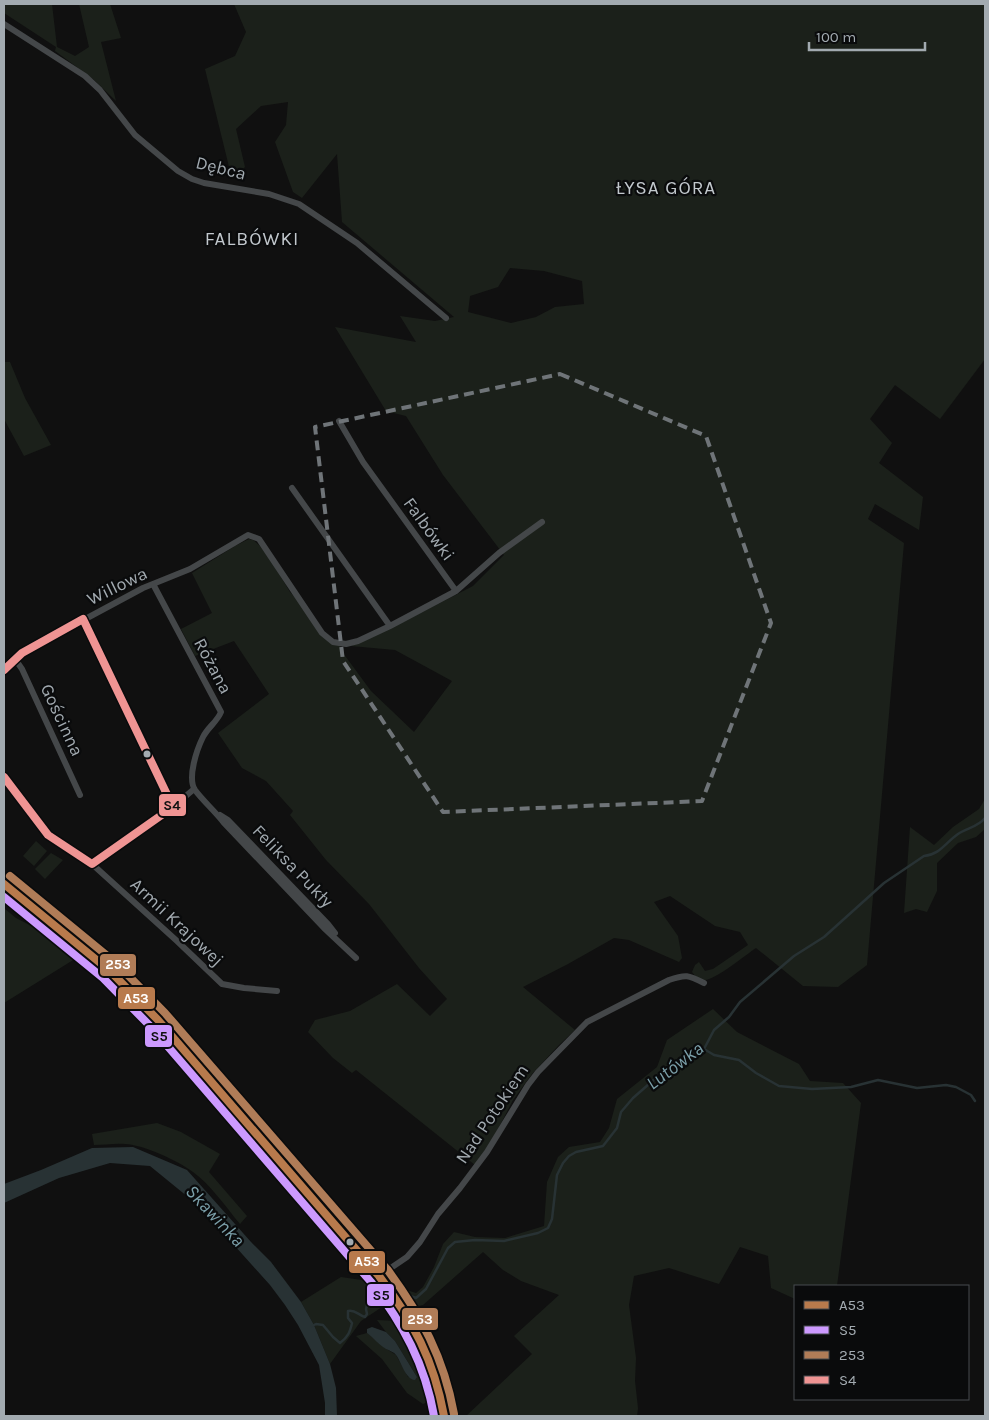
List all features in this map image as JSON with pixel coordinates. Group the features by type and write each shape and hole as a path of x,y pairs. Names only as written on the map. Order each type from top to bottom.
{"street":[{"name":"Dębca","path":"4,24 86,76 100,90 135,135 178,171 204,183 269,194 299,204 357,243 446,318"},
{"name":"Falbówki","path":"339,421 362,462 456,591"},
{"path":"292,488 390,626 456,591 499,553 542,522"},
{"name":"Willowa","path":"4,670 22,652 153,584 190,568 248,535 259,538 322,633 333,642 346,644 358,641 390,626"},
{"name":"Różana","path":"153,584 221,712 216,722 203,737 194,762 192,781 194,789"},
{"path":"83,620 174,807"},
{"name":"Gościnna","path":"15,659 22,669 80,795"},
{"name":"Armii Krajowej","path":"4,777 48,835 92,864 222,984 277,991"},
{"path":"92,864 174,807 194,789"},
{"name":"Feliksa Pukły","path":"194,789 324,928 356,958"},
{"path":"4,884 110,971 158,1020 379,1276 406,1314 425,1347 436,1379 444,1416"},
{"name":"Nad Potokiem","path":"379,1276 407,1257 420,1242 438,1214 487,1152 528,1085 538,1072 583,1026 594,1018 668,980 690,976 704,983"}],"highlighted area":[{"path":"560,374 706,436 771,623 702,801 443,812 343,661 315,427"}],"shaded area":[{"path":"4,4 52,4 57,47 75,56 89,47 79,4 110,4 121,38 101,42 116,101 93,79 55,51 56,47 4,13"},
{"path":"234,4 985,4 985,359 940,419 895,385 870,419 892,443 879,463 923,497 919,530 875,504 868,519 904,543 867,965 838,987 803,986 756,948 716,976 705,980 701,979 692,972 695,965 699,962 705,971 713,969 748,945 740,932 715,926 670,896 654,902 678,936 682,958 679,962 629,940 614,938 523,987 575,1030 532,1074 513,1100 493,1139 475,1165 356,1070 352,1073 333,1058 308,1032 315,1020 350,1011 397,984 430,1016 447,999 419,968 369,904 326,860 290,815 293,811 266,781 242,768 218,733 269,694 234,641 195,656 181,629 212,613 192,573 235,546 249,539 253,540 272,562 290,592 321,634 339,644 343,653 371,691 414,732 452,681 395,650 351,646 391,628 473,586 504,555 443,475 406,416 386,411 335,327 416,342 400,316 435,321 454,317 342,222 337,154 302,198 293,192 275,142 286,125 288,102 261,106 236,129 245,167 232,179 205,69 235,56 246,32","holes":["510,268 544,271 582,281 584,304 555,307 536,317 511,323 468,312 470,296 498,287"]},
{"path":"4,362 10,362 25,398 51,445 24,456 4,419"},
{"path":"985,799 985,829 976,837 958,843 937,863 937,891 927,912 916,909 904,913 910,827 934,845 953,827 979,809"},
{"path":"36,841 47,851 34,866 23,856"},
{"path":"51,853 63,860 45,879 35,869"},
{"path":"5,909 16,918 39,930 53,942 54,932 78,957 4,1003"},
{"path":"713,1009 737,1032 799,1064 810,1081 843,1083 861,1103 837,1285 794,1285 794,1299 771,1288 768,1256 740,1247 719,1284 669,1268 634,1276 629,1305 636,1358 637,1416 466,1416 532,1354 514,1336 559,1295 521,1281 503,1270 483,1252 423,1305 409,1308 397,1287 416,1293 423,1287 434,1267 443,1244 454,1232 475,1237 505,1238 544,1226 547,1182 558,1157 569,1147 600,1142 609,1128 617,1099 657,1067 667,1040"},
{"path":"157,1123 181,1132 220,1154 209,1172 247,1216 240,1224 206,1183 178,1163 151,1150 133,1145 94,1145 92,1134"},
{"path":"341,1277 375,1282 388,1303 361,1321 330,1364 314,1325 301,1302"},
{"path":"377,1320 398,1321 418,1359 430,1401 423,1404 407,1393 382,1359 356,1336 367,1333 375,1338 396,1355 408,1377 417,1377 395,1341"}],"water":[{"name":"Skawinka","path":"133,1147 187,1170 271,1262 301,1302 314,1325 330,1364 336,1388 337,1416 325,1416 325,1403 319,1365 285,1305 270,1285 199,1206 150,1166 110,1163 59,1178 4,1203 4,1184 92,1148"},
{"path":"372,1327 386,1332 395,1341 417,1377 415,1380 406,1374 393,1352 383,1347 367,1333 367,1329"}],"waterway":[{"name":"Lutówka","path":"402,1293 416,1298 426,1289 448,1248 455,1242 475,1240 504,1241 538,1233 548,1228 552,1219 557,1175 569,1156 576,1152 603,1146 617,1128 621,1112 633,1098 673,1063 704,1049 714,1030 729,1017 740,1002 794,956 824,937 884,883 924,856 939,851 958,834 985,818"},
{"path":"704,1049 714,1055 739,1060 756,1073 779,1086 812,1089 851,1087 878,1080 917,1088 946,1085 956,1087 971,1095 975,1101"},
{"name":"Lutówka","path":"312,1326 316,1324 323,1325 340,1343 347,1336 352,1323 348,1318 348,1311 355,1311 365,1317 367,1305 389,1296"}],"transit line":[{"name":"S4","path":"4,670 22,653 83,619 173,807 92,864 48,835 4,777"},
{"name":"253","path":"10,876 116,963 165,1013 387,1269 421,1320 444,1374 454,1414"},
{"name":"A53","path":"4,884 110,971 158,1020 379,1276 412,1325 428,1359 440,1396 444,1416"},
{"name":"S5","path":"4,897 103,978 151,1027 371,1282 403,1329 419,1362 434,1416"}],"district":[{"name":"ŁYSA GÓRA","path":"666,188"},
{"name":"FALBÓWKI","path":"252,239"}]}
